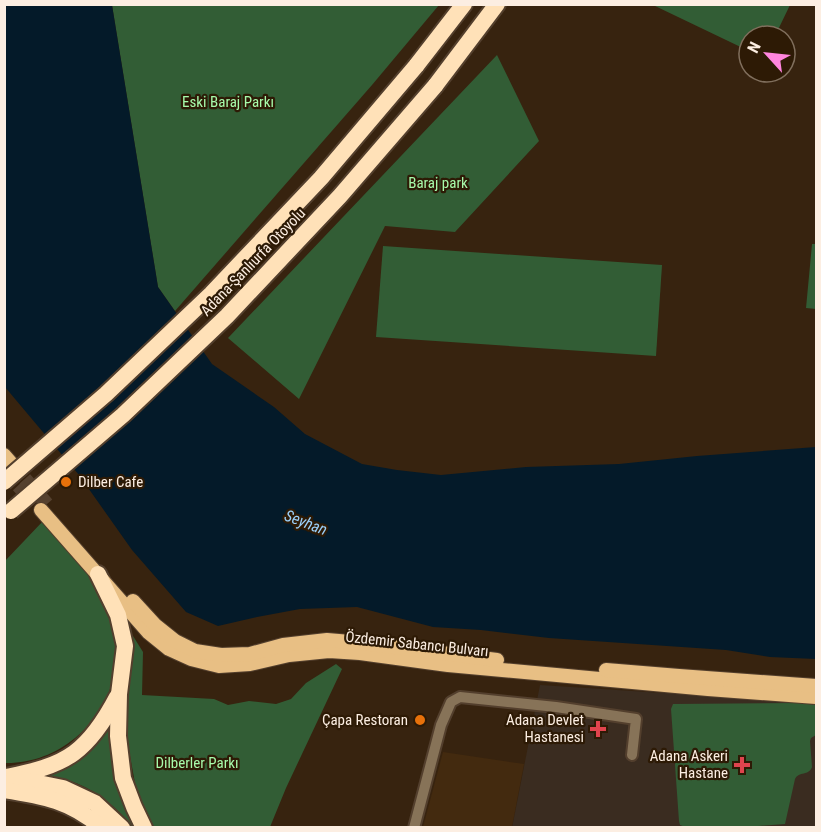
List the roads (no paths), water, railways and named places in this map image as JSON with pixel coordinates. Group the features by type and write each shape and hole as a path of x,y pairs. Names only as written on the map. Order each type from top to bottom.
{"highway":[{"name":"Adana-Şanlıurfa Otoyolu","path":"4,482 106,394 211,294 321,178 416,66 464,4"},
{"name":"Adana-Şanlıurfa Otoyolu","path":"8,513 123,415 226,316 340,196 435,86 497,4"},
{"path":"98,574 118,615 125,646 117,736 123,778 144,828"},
{"path":"5,781 73,754 86,743 104,721 119,694"},
{"path":"5,781 31,794 65,803 88,816 102,828"},
{"path":"5,781 63,788 95,803 122,828"}],"main road":[{"name":"Özdemir Sabancı Bulvarı","path":"816,686 491,659 327,640 283,645 250,654 221,655 195,651 176,641 155,625 44,507 148,632 170,649 191,659 219,666 250,664 289,655 329,651 350,652 448,664 816,697"}],"street":[{"path":"414,828 441,725 451,702 460,697 556,707 636,719 632,754"}],"water":[{"name":"Seyhan","path":"4,5 112,5 158,287 212,364 274,407 305,434 362,464 441,475 526,467 619,464 816,447 816,659 770,657 726,650 549,638 433,627 357,607 300,609 218,626 186,612 132,550 79,475 5,387"}],"tunnel":[{"path":"11,463 47,504"},
{"path":"4,470 33,502"}],"place":[{"name":"Dilber Cafe","path":"66,482"},
{"name":"Çapa Restoran","path":"420,720"},
{"name":"Adana Devlet Hastanesi","path":"598,729"},
{"name":"Adana Askeri Hastane","path":"742,765"}],"park label":[{"name":"Eski Baraj Parkı","path":"228,102"},
{"name":"Baraj park","path":"438,183"},
{"name":"Dilberler Parkı","path":"197,763"}]}
